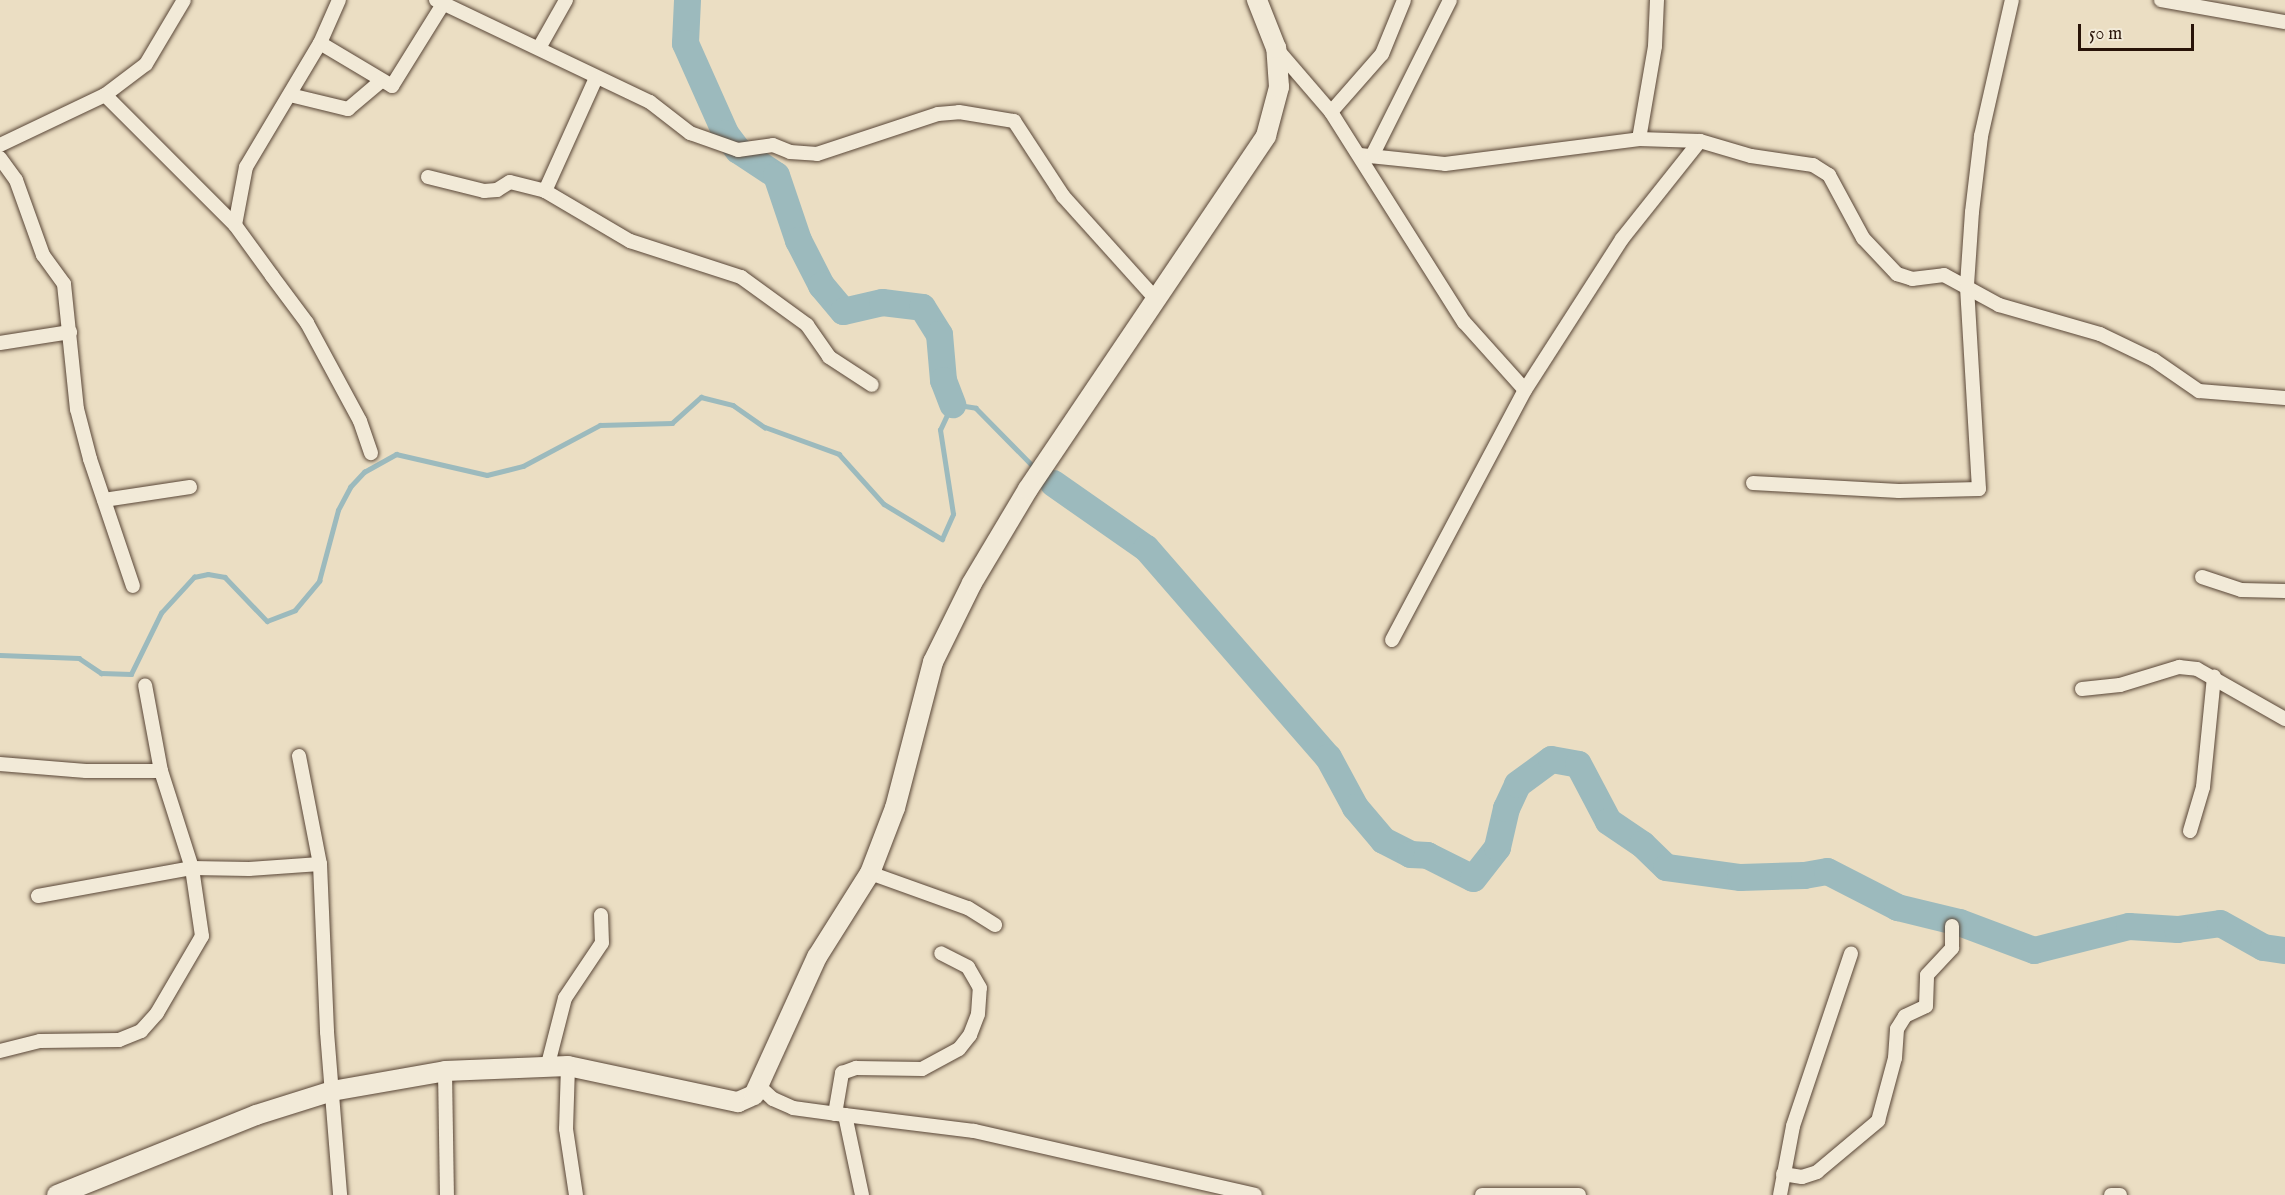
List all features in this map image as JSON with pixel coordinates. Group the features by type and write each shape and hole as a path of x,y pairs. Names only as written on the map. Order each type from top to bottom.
{"street":[{"path":"0,145 105,95 146,64 184,0"},
{"path":"235,225 246,167 320,43 339,0"},
{"path":"539,48 566,0"},
{"path":"57,1195 256,1115 332,1091 445,1071 568,1066 738,1102 754,1095 761,1088 817,957 870,873 895,808 933,662 972,583 1028,489 1266,136 1279,87 1276,48 1257,0"},
{"path":"1331,112 1382,54 1404,0"},
{"path":"1366,156 1450,0"},
{"path":"1639,139 1654,46 1657,0"},
{"path":"1753,483 1899,491 1979,489 1967,285 1981,136 2012,0"},
{"path":"2161,0 2285,22"},
{"path":"320,43 380,82 394,84 439,2 651,102 699,138 738,150 773,145 790,152 817,154 938,114 959,112 1014,121 1063,196 1155,298"},
{"path":"1276,48 1366,156 1464,322 1525,390"},
{"path":"545,191 596,78"},
{"path":"290,95 348,109 380,82"},
{"path":"105,95 235,225 307,323 360,421 370,453"},
{"path":"1366,156 1445,164 1639,139 1700,141 1820,168 1834,184 1863,238 1882,262 1912,279 1944,275 1967,285 1999,305 2100,334 2154,360 2199,391 2285,398"},
{"path":"1392,640 1525,390 1622,239 1700,141"},
{"path":"0,158 16,180 43,255 64,284 70,332 71,372 77,409 133,586"},
{"path":"428,177 484,191 510,182 545,191 630,241 741,278 807,325 829,357 872,386"},
{"path":"0,343 70,332"},
{"path":"104,500 190,488"},
{"path":"2202,576 2241,590 2285,591"},
{"path":"2082,689 2120,685 2179,667 2197,669 2285,718"},
{"path":"2190,831 2203,787 2214,677"},
{"path":"0,1051 40,1041 119,1040 141,1031 157,1013 202,936 192,868 161,771 144,685"},
{"path":"299,756 320,864 340,1195"},
{"path":"0,764 86,771 161,771"},
{"path":"38,896 192,868 249,869 320,864"},
{"path":"870,873 968,909 995,925"},
{"path":"548,1068 565,998 602,944 601,915"},
{"path":"1783,1174 1802,1177 1816,1172 1878,1121 1895,1058 1897,1029 1905,1016 1926,1006 1927,975 1952,948 1952,926"},
{"path":"862,1195 840,1115 842,1073 856,1068 922,1069 959,1049 970,1035 978,1014 980,988 968,967 941,953"},
{"path":"1780,1195 1783,1174 1818,1041 1851,954"},
{"path":"568,1066 566,1129 576,1195"},
{"path":"445,1071 447,1195"},
{"path":"761,1088 773,1099 793,1108 974,1131 1255,1195"},
{"path":"1482,1195 1579,1195"},
{"path":"2111,1195 2120,1195"}],"waterway":[{"path":"687,0 685,43 725,133 738,150 776,175 798,240 821,285 843,311 882,302 922,307 939,334 943,380 952,404"},
{"path":"0,655 79,658 101,673 131,674 161,613 194,577 208,574 225,577 267,621 295,610 319,581 338,510 350,487 364,472 396,454 487,475 523,466 600,425 672,423 701,397 733,405 765,427 839,454 884,504 942,539 953,514 940,430 952,404 976,408 1035,468"},
{"path":"1043,476 1053,483"},
{"path":"1053,483 1146,548 1328,757 1355,807 1383,840 1410,854 1427,855 1473,878 1497,847 1506,808 1517,784 1551,759 1578,764 1608,821 1642,844 1666,867 1740,877 1804,875 1827,871 1897,907 1959,922 2034,950 2129,926 2177,929 2220,923 2263,947 2285,950"}]}
